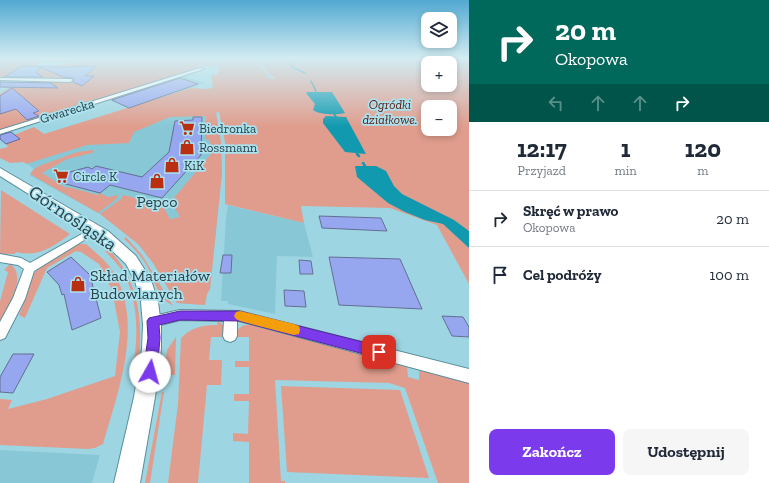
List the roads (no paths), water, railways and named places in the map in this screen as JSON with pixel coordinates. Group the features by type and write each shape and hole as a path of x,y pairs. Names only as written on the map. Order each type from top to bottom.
{"street":[{"name":"Gwarecka","path":"0,132 162,82"},
{"name":"Górnośląska","path":"0,171 96,229 114,242 128,255 139,273 147,293 153,321 154,338 149,380 128,483"},
{"path":"0,334 19,299 26,275 30,268 96,229"},
{"path":"0,258 16,261 30,268"},
{"path":"153,321 180,316 231,316 250,318 469,376"},
{"path":"230,336 231,316"}],"waterway":[{"path":"311,82 316,91"}],"place":[{"name":"Biedronka","path":"187,128"},
{"name":"Rossmann","path":"187,147"},
{"name":"KiK","path":"172,165"},
{"name":"Circle K","path":"61,176"},
{"name":"Pepco","path":"157,181"},
{"name":"Skład Materiałów Budowlanych","path":"78,284"}],"park label":[{"name":"Ogródki działkowe.","path":"390,112"}]}
